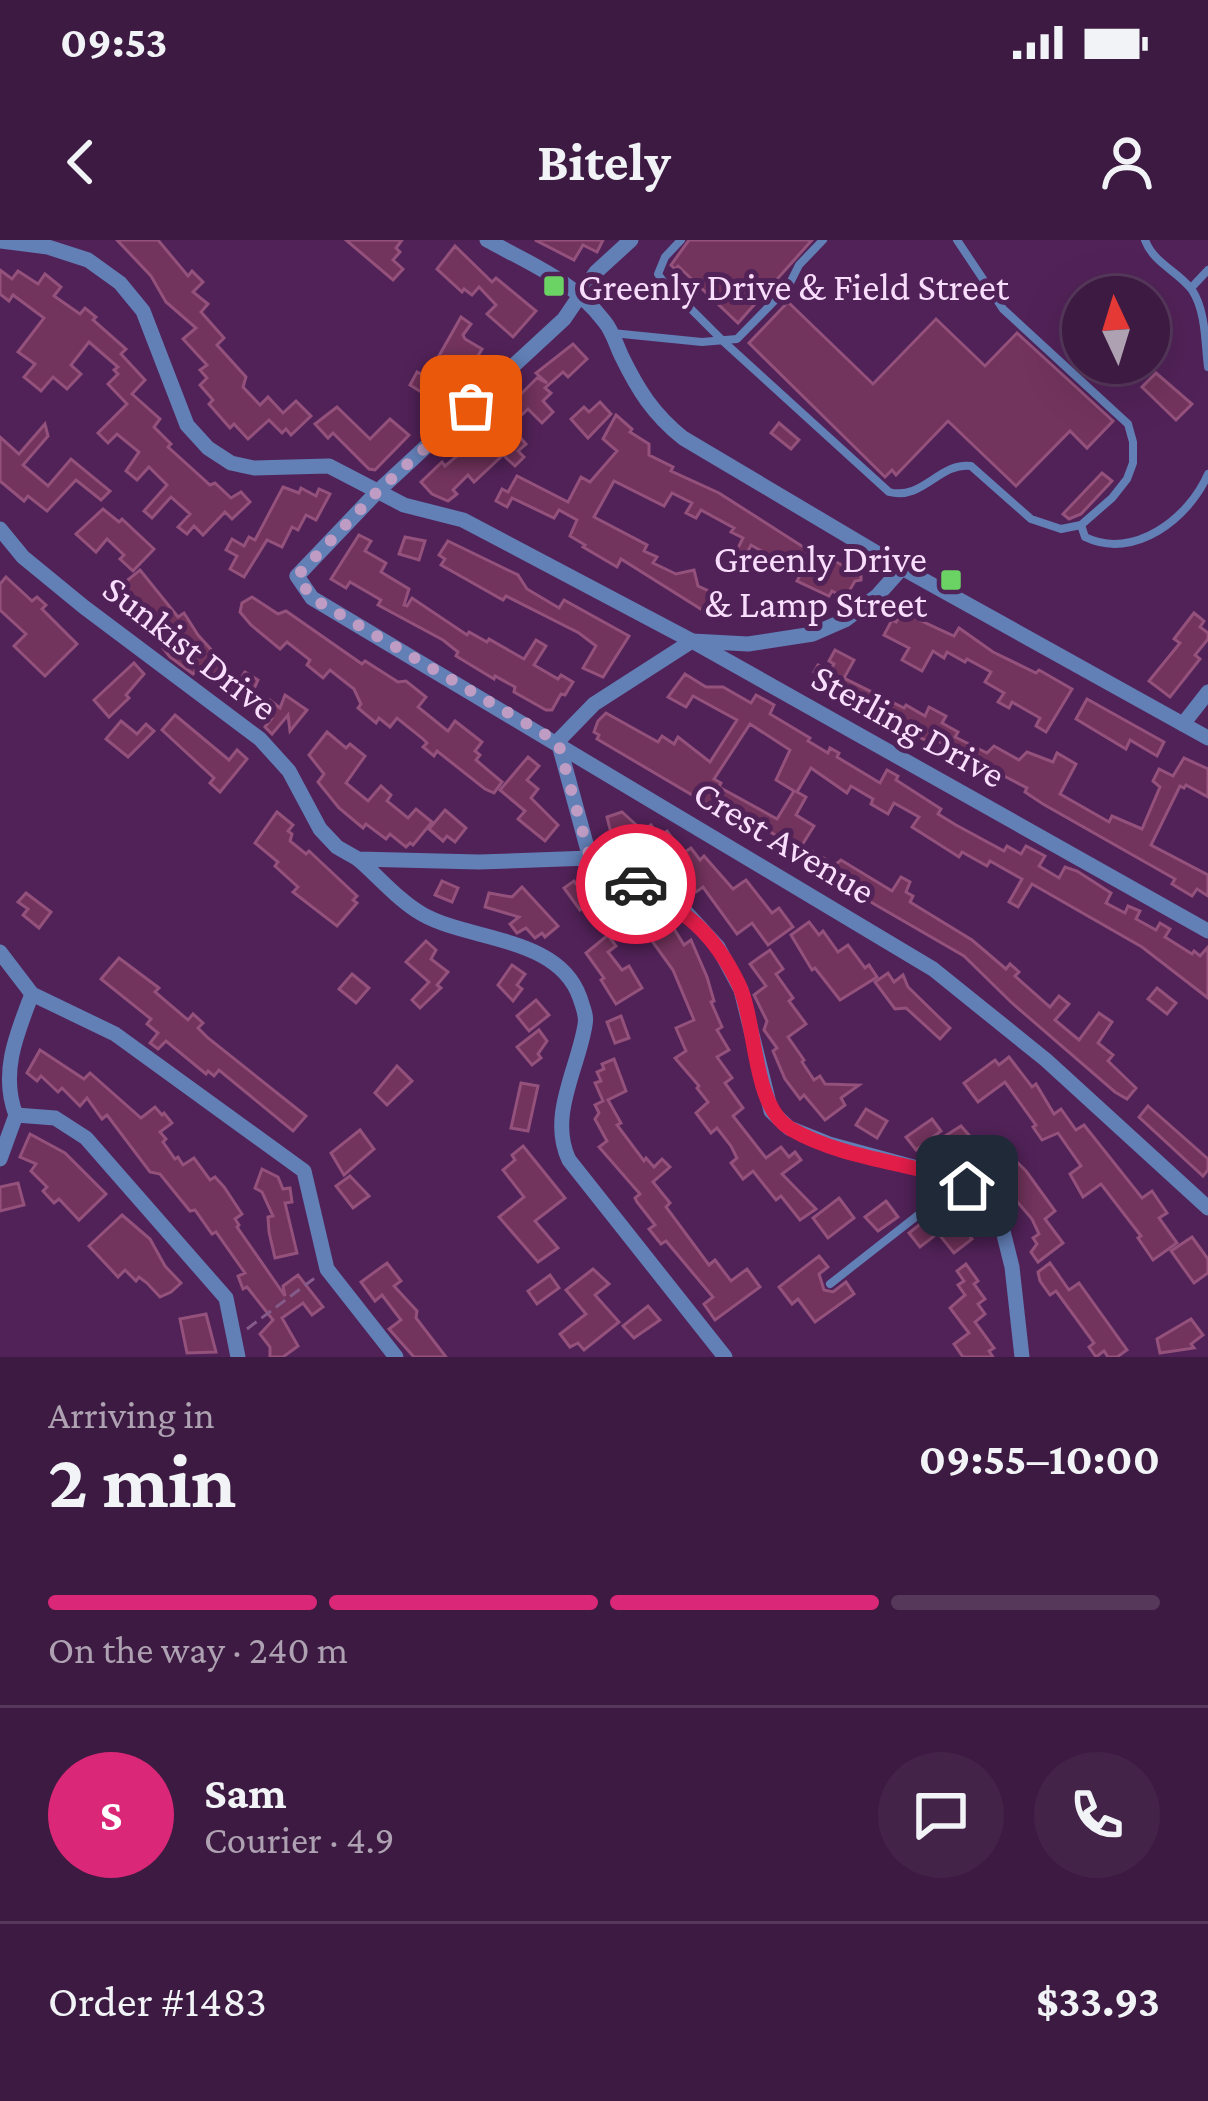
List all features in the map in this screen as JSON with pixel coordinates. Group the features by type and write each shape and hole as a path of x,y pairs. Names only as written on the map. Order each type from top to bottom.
{"street":[{"path":"488,240 563,281 607,323 638,392 669,427 902,568 1208,738"},
{"path":"377,492 564,319 596,272 631,240"},
{"name":"Sterling Drive","path":"0,241 48,247 88,260 120,283 143,311 187,425 208,448 231,463 254,468 329,466 427,513 463,520 692,641 1208,931"},
{"name":"Crest Avenue","path":"377,492 297,576 312,598 933,969 1046,1060 1208,1208"},
{"name":"Sunkist Drive","path":"0,530 22,557 260,740 289,771 320,829 422,914 517,943 575,982 587,1018 566,1095 562,1145 725,1357"},
{"path":"590,858 558,742 594,704 692,641 748,644 813,634 845,620 877,596 902,568"},
{"path":"1183,724 1208,692"},
{"path":"358,859 590,858 685,911 718,947 741,990 771,1112 789,1129 960,1182 991,1204 1004,1231 1012,1267 1022,1357"},
{"path":"0,952 32,994 115,1034 304,1171 327,1268 395,1357"},
{"path":"0,1159 16,1115 1,1083 3,1058 32,994"},
{"path":"16,1115 55,1118 86,1138 226,1298 236,1348"}],"lane":[{"path":"681,240 665,257 658,274 724,342 889,492 917,491 950,468 971,466 1031,519 1061,529 1081,525 1127,479 1133,463 1128,424 1003,309 961,242"},
{"path":"611,333 724,342 737,339 788,287 799,266 823,240"},
{"path":"1145,240 1150,252 1191,288 1201,309 1208,367"},
{"path":"1191,288 1208,270"},
{"path":"1081,525 1085,538 1100,544 1144,538 1169,525 1199,495 1208,474"},
{"path":"830,1284 960,1182"}],"path":[{"path":"236,1348 327,1268"}],"building":[{"path":"117,240 158,240 188,276 192,271 203,282 193,292 208,304 201,312 224,338 217,345 246,377 243,387 260,405 268,397 283,413 296,401 311,416 291,435 269,420 248,439 234,424 230,428 200,385 207,378 200,370 207,365 183,339 196,328 166,302 151,276"},
{"path":"346,240 402,240 393,260 403,269 393,280"},
{"path":"535,240 603,240 597,252 583,245 574,260"},
{"path":"689,240 812,240 738,323 678,266 671,265"},
{"path":"455,246 492,282 496,278 536,311 513,337 487,314 496,305 479,287 472,295 462,292 437,269"},
{"path":"0,270 12,279 18,271 38,284 45,274 61,287 54,296 80,314 85,308 96,317 93,320 126,349 121,354 145,380 132,394 160,419 154,427 171,444 168,447 210,485 215,483 231,498 241,492 250,502 232,519 225,512 203,535 194,526 187,534 178,527 190,514 171,497 152,518 144,511 167,485 149,467 137,480 126,471 139,452 117,434 108,443 98,433 127,404 108,384 118,367 89,342 71,365 81,374 67,389 53,377 41,391 24,377 35,364 18,352 44,318 13,295 9,301 0,294"},
{"path":"788,302 873,384 936,319 985,366 1017,333 1062,374 1062,384 1073,384 1113,421 1087,448 1070,431 1016,486 948,421 896,475 892,470 885,477 749,343"},
{"path":"461,317 471,324 465,339 482,349 473,364 467,361 454,383 447,380 434,400 410,385 417,372 427,377"},
{"path":"573,344 587,359 568,377 563,372 545,388 551,393 543,401 553,412 542,423 528,409 510,426 526,444 518,451 524,457 515,466 503,455 474,482 468,475 448,501 432,494 421,482 468,447 537,378 547,383 536,373"},
{"path":"1169,384 1192,404 1176,420 1142,387"},
{"path":"600,402 611,414 588,438 571,419 584,407 589,412"},
{"path":"337,407 370,439 390,419 409,435 375,470 369,469 333,433 328,438 315,424"},
{"path":"616,415 649,444 649,455 673,467 671,471 719,493 808,550 798,572 751,545 745,557 736,552 743,538 731,532 734,528 701,510 696,518 686,513 692,503 672,493 664,506 614,481 594,517 647,545 644,551 657,557 653,563 676,574 694,570 698,586 724,598 717,611 712,607 704,611 621,559 617,567 583,547 570,536 577,520 559,510 554,518 512,498 507,507 496,501 517,476 568,502 581,477 590,482 617,451 603,439"},
{"path":"779,423 799,440 791,449 771,433"},
{"path":"45,424 48,436 23,465 48,486 71,459 110,491 101,500 76,480 47,511 28,496 24,501 0,481 0,437 19,454"},
{"path":"1102,473 1112,481 1081,514 1069,519 1063,514"},
{"path":"283,487 299,493 301,488 316,496 319,489 330,494 316,520 306,515 298,530 292,527 282,547 267,540 244,577 230,569 237,556 226,550 232,539 244,546 249,537 255,540"},
{"path":"103,509 119,522 122,519 154,549 133,571 107,539 96,552 76,534"},
{"path":"359,535 371,541 365,551 386,563 381,572 409,589 404,605 412,598 467,635 489,639 524,659 536,640 546,646 534,665 573,682 565,695 561,694 552,710 546,710 514,692 515,687 456,656 458,652 443,640 378,605 381,600 350,582 346,588 331,579"},
{"path":"405,537 425,541 419,560 399,554"},
{"path":"448,541 518,575 527,589 559,608 564,600 629,636 603,677 583,668 596,646 579,633 506,596 503,600 441,565 445,559 439,555"},
{"path":"832,560 848,568 861,566 861,580 855,581 845,598 797,581 805,566 823,577"},
{"path":"140,570 178,617 184,613 226,666 211,680 199,667 193,674 170,657 163,648 168,643 118,588"},
{"path":"6,577 32,601 37,597 46,605 42,609 77,644 45,676 14,646 26,634 0,610 0,584"},
{"path":"252,597 278,614 286,611 362,664 365,661 398,682 406,681 426,697 418,707 444,728 448,731 455,721 482,742 475,751 480,755 476,760 502,782 494,793 437,751 434,756 423,747 427,743 397,718 390,727 379,718 376,723 358,708 361,704 354,689 330,670 323,678 287,642 280,649 240,612 242,603"},
{"path":"902,612 954,636 959,628 993,652 1072,689 1046,732 1036,726 1040,718 1012,702 1009,708 998,702 1004,693 985,682 991,672 967,659 947,652 944,658 933,651 922,671 902,660 909,648 884,635"},
{"path":"1194,613 1204,621 1200,627 1208,639 1195,655 1200,659 1170,697 1149,681 1180,643 1174,639"},
{"path":"835,650 854,660 844,678 925,716 929,707 946,716 942,723 958,732 955,737 987,753 994,746 1019,760 1027,752 1053,762 1057,753 1076,764 1060,794 1109,822 1112,816 1142,829 1160,787 1153,781 1159,769 1173,776 1184,758 1208,769 1208,797 1180,786 1151,845 1208,875 1208,896 1197,889 1192,896 1172,884 1175,879 1043,804 1025,792 1027,788 1004,776 1002,781 992,776 994,772 936,740 933,744 919,737 841,692 814,672 818,665 830,671"},
{"path":"134,663 144,674 109,717 94,700"},
{"path":"245,672 258,680 248,702 234,688"},
{"path":"685,674 751,703 756,695 774,705 770,714 810,738 808,741 828,753 830,748 839,753 837,757 880,783 887,770 898,776 896,780 941,809 938,814 956,825 1004,851 1007,846 1021,854 1026,846 1045,856 1039,866 1059,878 1065,867 1077,871 1111,893 1106,903 1125,913 1128,906 1140,911 1136,919 1156,930 1160,923 1170,929 1165,937 1192,954 1200,956 1208,947 1208,998 1142,947 1032,884 1018,907 1009,902 1022,879 990,861 987,866 962,852 959,857 912,827 919,817 894,803 888,814 871,804 873,799 851,786 847,793 811,768 797,792 806,797 796,815 814,826 802,845 835,865 841,860 892,891 901,877 910,882 906,892 913,896 910,902 972,940 1006,969 1010,964 1019,972 1015,976 1050,1007 1059,996 1069,1004 1055,1020 1079,1040 1099,1013 1112,1022 1098,1043 1113,1055 1108,1061 1136,1088 1127,1099 1012,1003 964,956 788,851 791,845 764,828 755,832 597,739 594,732 606,713 658,742 662,736 674,744 678,737 710,762 737,720 693,696 686,707 668,697","holes":["750,724 790,750 776,780 794,791 777,819 719,787 721,783 714,779"]},
{"path":"285,695 307,710 290,731 288,715 272,734 265,727 272,718 271,701 280,708"},
{"path":"1087,699 1164,742 1157,756 1130,740 1126,749 1076,719"},
{"path":"175,715 229,760 237,750 247,759 220,792 210,783 214,778 162,730"},
{"path":"121,721 137,734 146,724 154,731 128,757 106,739"},
{"path":"327,732 365,756 346,783 368,801 381,786 391,795 387,801 408,818 416,809 432,822 413,845 406,847 390,834 386,839 366,824 363,828 318,782 324,774 309,755"},
{"path":"528,757 539,766 527,780 538,789 531,798 558,825 545,841 518,819 525,811 500,790"},
{"path":"445,810 466,828 455,842 447,836 443,841 429,829"},
{"path":"277,812 293,825 288,831 290,841 306,854 309,851 357,896 353,900 357,903 337,926 293,892 298,887 255,843"},
{"path":"622,812 643,831 651,825 659,837 667,831 683,853 691,848 700,860 704,856 733,889 746,880 772,913 779,908 793,927 768,945 752,923 737,934 703,887 696,892 680,869 672,874 655,850 649,854 630,832 621,841 607,817"},
{"path":"595,876 609,895 614,891 622,903 632,895 640,906 611,927 592,902 580,910 564,888"},
{"path":"442,881 458,888 452,902 435,895"},
{"path":"522,887 558,926 545,937 542,933 535,938 526,928 517,933 510,924 519,917 485,907 489,893 512,897"},
{"path":"26,893 51,912 39,928 23,915 28,909 18,902"},
{"path":"809,922 819,935 823,931 838,952 848,945 877,977 840,1000 812,970 791,935"},
{"path":"673,927 684,945 691,940 707,977 722,1027 717,1030 729,1050 717,1057 732,1078 725,1083 743,1108 733,1116 766,1158 781,1147 789,1157 795,1152 801,1160 782,1174 816,1209 800,1220 753,1171 743,1179 731,1163 737,1158 731,1146 717,1128 711,1133 696,1113 708,1102 675,1058 686,1051 676,1028 694,1020 673,970 652,941"},
{"path":"608,935 616,946 608,952 622,970 629,966 642,988 616,1004 586,953"},
{"path":"426,941 436,950 431,959 448,972 437,985 441,988 420,1008 412,1000 429,982 406,962"},
{"path":"770,950 783,969 776,974 793,998 789,1001 806,1024 788,1037 802,1062 814,1080 820,1076 825,1084 859,1085 841,1098 845,1105 825,1120 785,1079 773,1051 777,1048 764,1030 767,1021 754,995 766,986 750,964"},
{"path":"119,958 159,988 155,992 188,1020 193,1014 203,1023 198,1028 208,1038 306,1116 293,1131 219,1070 214,1076 206,1074 166,1041 158,1049 150,1043 158,1033 147,1024 151,1019 101,979"},
{"path":"512,965 525,974 513,1001 498,985"},
{"path":"888,973 894,982 903,975 908,987 950,1028 940,1039 906,1008 895,1009 875,982"},
{"path":"352,974 369,988 356,1003 339,989"},
{"path":"1157,988 1176,1003 1167,1014 1148,999"},
{"path":"536,1000 549,1015 529,1031 517,1016"},
{"path":"621,1016 629,1038 615,1043 607,1022"},
{"path":"539,1030 547,1041 538,1054 541,1058 532,1065 517,1047"},
{"path":"40,1050 84,1079 90,1073 141,1118 155,1107 164,1113 172,1123 160,1132 166,1139 163,1142 183,1165 194,1158 210,1180 215,1177 224,1187 242,1214 235,1219 237,1227 285,1296 283,1286 298,1275 323,1307 312,1315 303,1303 282,1318 298,1346 283,1357 270,1357 270,1347 260,1334 273,1320 247,1287 243,1289 238,1276 245,1273 216,1232 212,1234 160,1174 150,1172 107,1115 102,1119 87,1098 80,1106 62,1088 58,1092 41,1076 37,1081 27,1073"},
{"path":"1009,1057 1032,1087 1036,1084 1054,1114 1061,1109 1076,1130 1084,1125 1142,1198 1152,1191 1167,1213 1159,1218 1177,1243 1153,1260 1141,1236 1101,1184 1083,1197 1070,1174 1081,1166 1058,1133 1042,1140 1005,1082 978,1102 964,1083 995,1060 999,1065"},
{"path":"614,1059 626,1091 608,1100 621,1123 617,1125 644,1161 646,1158 654,1167 662,1159 670,1167 653,1182 670,1203 666,1207 709,1265 715,1260 731,1281 747,1269 760,1287 715,1320 704,1304 713,1297 666,1241 661,1244 649,1229 655,1225 635,1198 640,1194 599,1147 607,1141 595,1119 599,1113 595,1105 603,1101 595,1083 601,1081 597,1072 604,1069 602,1064"},
{"path":"397,1066 412,1081 387,1105 375,1093"},
{"path":"521,1083 538,1086 528,1131 511,1128"},
{"path":"1148,1106 1208,1159 1203,1176 1139,1117"},
{"path":"866,1109 887,1121 877,1138 856,1125"},
{"path":"932,1119 941,1131 916,1150 906,1137"},
{"path":"961,1126 975,1142 954,1156 942,1138"},
{"path":"360,1130 374,1149 344,1175 331,1153"},
{"path":"30,1134 65,1153 106,1194 79,1220 59,1199 54,1203 43,1191 47,1187 31,1171 36,1164 20,1157"},
{"path":"992,1137 1026,1171 1055,1211 1045,1219 1063,1243 1038,1262 1031,1252 1037,1244 1033,1238 1039,1234 1032,1219 975,1152"},
{"path":"523,1146 565,1198 535,1221 558,1248 538,1262 499,1217 524,1197 503,1170"},
{"path":"262,1169 278,1177 283,1189 290,1188 292,1202 285,1203 297,1253 275,1258 268,1217 273,1216 262,1192 255,1188"},
{"path":"350,1176 369,1196 353,1208 336,1186"},
{"path":"18,1183 24,1205 0,1211 0,1187"},
{"path":"839,1198 854,1218 828,1238 813,1218"},
{"path":"886,1201 898,1217 878,1231 865,1217"},
{"path":"944,1213 972,1239 954,1253 938,1233 920,1247 909,1233 933,1214 937,1218"},
{"path":"122,1215 150,1239 181,1283 171,1292 160,1297 125,1270 118,1277 89,1246"},
{"path":"1192,1237 1208,1259 1208,1273 1194,1283 1171,1251"},
{"path":"819,1256 828,1267 819,1274 824,1290 833,1292 846,1282 854,1294 815,1322 798,1299 792,1304 779,1287"},
{"path":"387,1263 401,1281 394,1286 417,1311 416,1318 446,1357 414,1357 389,1329 401,1320 382,1295 375,1301 361,1282"},
{"path":"1050,1263 1069,1290 1079,1283 1127,1350 1117,1357 1108,1357 1104,1351 1096,1357 1089,1347 1094,1343 1056,1291 1050,1295 1040,1281 1038,1272"},
{"path":"966,1264 985,1299 978,1304 985,1314 975,1322 994,1348 989,1351 993,1357 963,1357 954,1344 969,1333 950,1308 965,1295 957,1271"},
{"path":"593,1269 609,1284 595,1295 619,1322 584,1350 578,1343 570,1347 560,1334 586,1314 566,1290"},
{"path":"550,1275 559,1288 537,1304 528,1291"},
{"path":"648,1306 660,1320 634,1338 623,1326"},
{"path":"206,1314 216,1352 187,1353 180,1319"},
{"path":"1191,1319 1203,1335 1191,1344 1194,1348 1160,1353 1157,1339"}],"way so far":[{"path":"471,406 377,492 297,576 312,598 558,742 590,858 636,884"}],"place":[{"name":"Greenly Drive & Field Street","path":"554,286"},
{"name":"Greenly Drive & Lamp Street","path":"951,580"}],"route":[{"path":"636,884 685,911 718,947 741,990 771,1112 789,1129 967,1186"}]}
